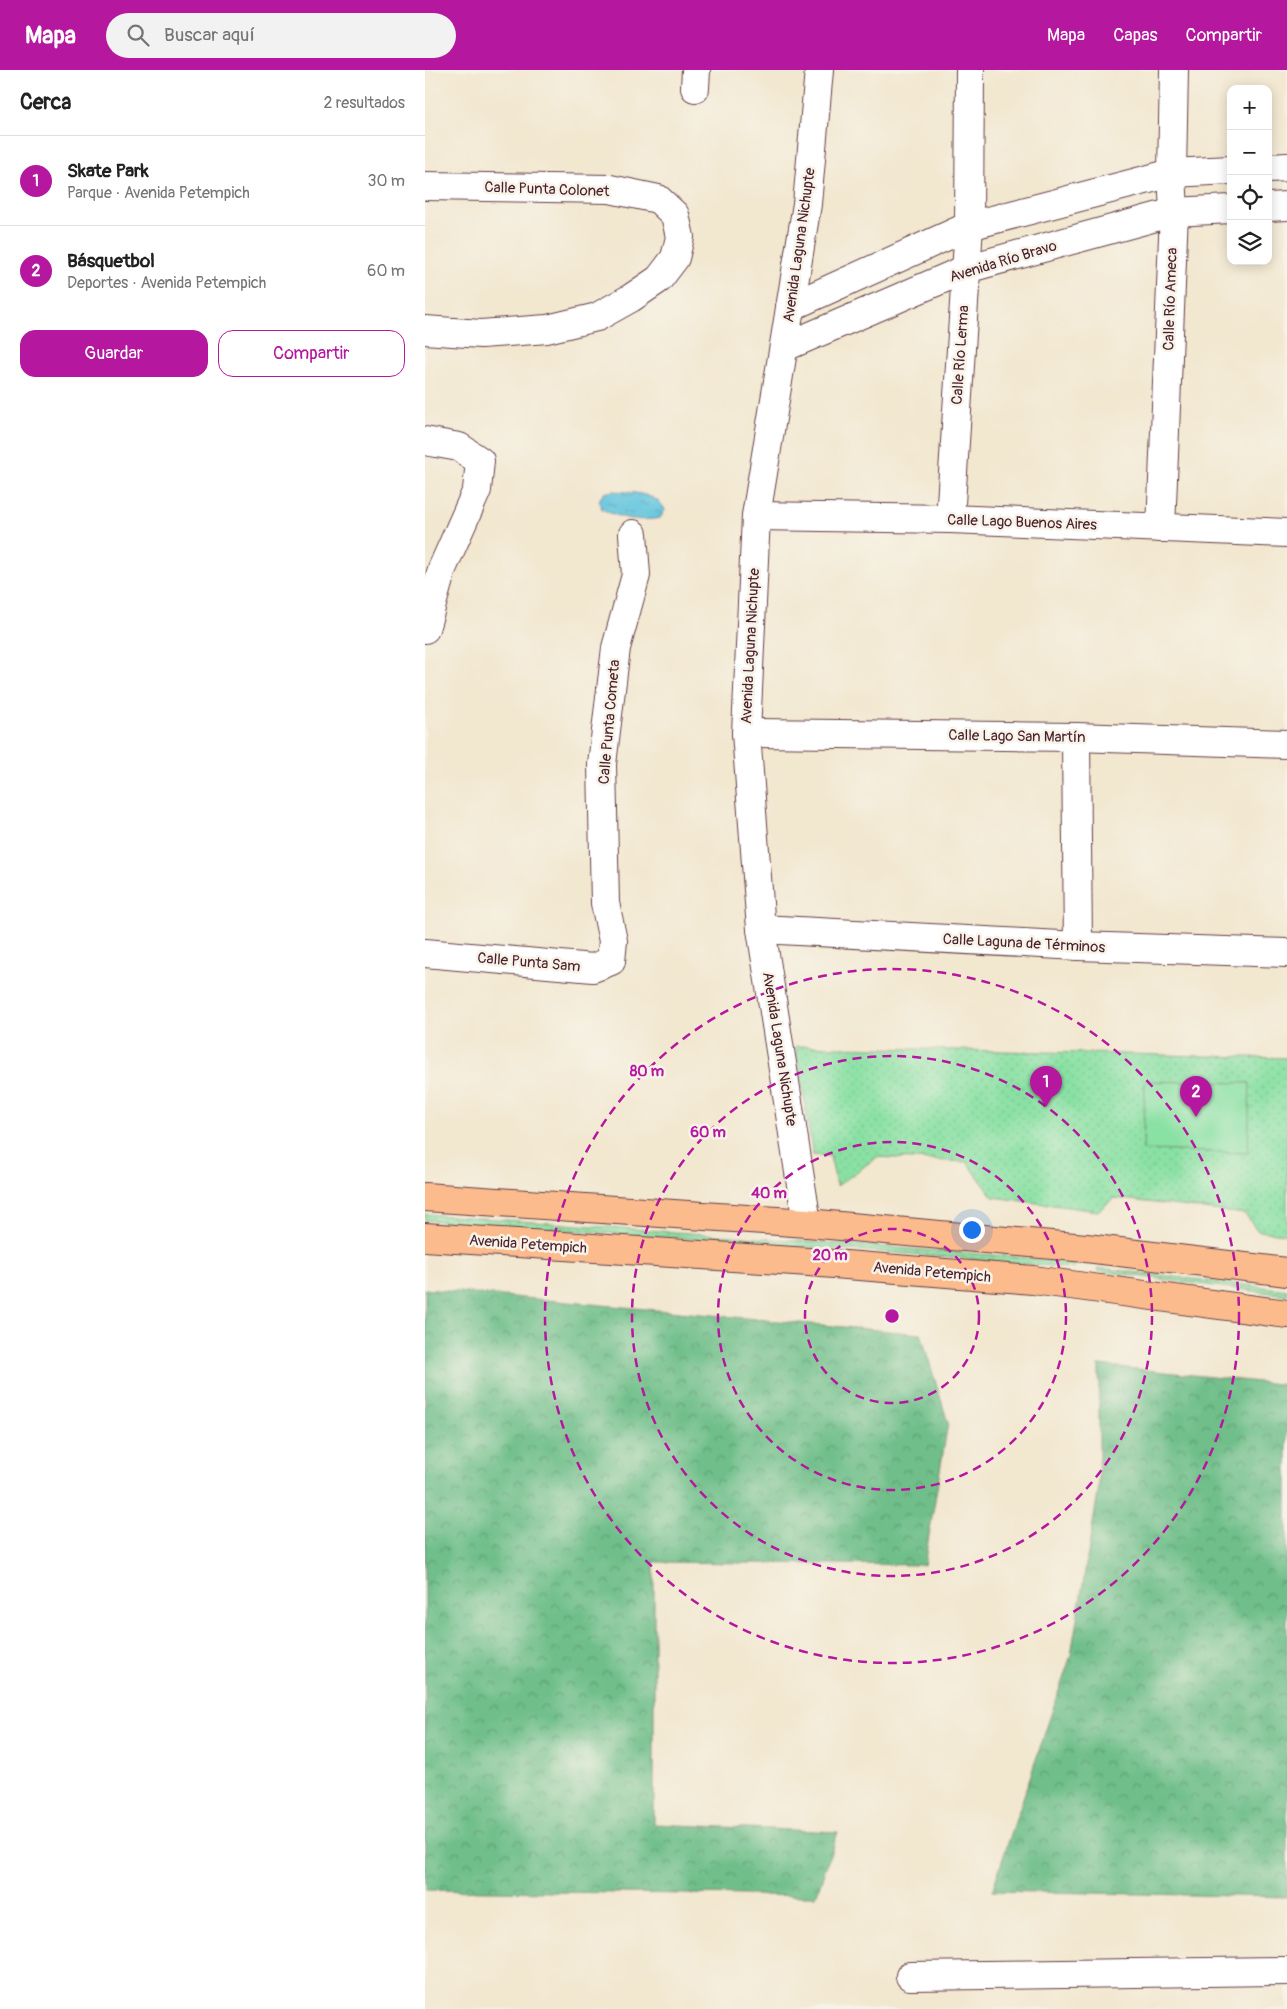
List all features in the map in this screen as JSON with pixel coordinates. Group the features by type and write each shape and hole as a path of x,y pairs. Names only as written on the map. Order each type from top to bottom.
{"main road":[{"path":"425,1197 807,1223 1086,1248 1287,1272"},
{"name":"Avenida Petempich","path":"425,1237 809,1262 1033,1280 1287,1314"}],"street":[{"name":"Avenida Laguna Nichupte","path":"807,1223 761,929 746,733 756,516 807,204 819,70"},
{"name":"Calle Río Lerma","path":"950,519 969,226 970,70"},
{"name":"Calle Río Ameca","path":"1161,528 1174,212 1172,173 1174,70"},
{"path":"1272,168 1287,167"},
{"path":"790,307 969,226 1172,173 1227,170"},
{"name":"Calle Punta Colonet","path":"425,186 610,189 659,199 675,215 680,238 675,258 659,279 631,298 597,317 547,329 509,332 481,334 425,330"},
{"path":"1272,207 1287,206"},
{"name":"Avenida Río Bravo","path":"785,347 966,269 1174,212 1227,209"},
{"path":"425,441 459,447 480,461 477,490 442,569 425,628"},
{"name":"Calle Lago Buenos Aires","path":"756,516 950,519 1287,533"},
{"name":"Calle Punta Cometa","path":"613,941 605,903 602,764 616,648 636,575 633,534"},
{"name":"Calle Lago San Martín","path":"746,733 1076,737 1287,744"},
{"path":"1076,737 1078,946"},
{"name":"Calle Laguna de Términos","path":"761,929 1078,946 1287,953"},
{"name":"Calle Punta Sam","path":"425,953 593,968 611,961 613,941"},
{"path":"910,1976 1287,1971"}],"green space":[{"path":"796,1046 1287,1058 1287,1234 1258,1231 1245,1214 1114,1198 1098,1211 993,1197 967,1162 877,1157 837,1186 830,1156 813,1155"},
{"path":"1145,1081 1250,1083 1248,1153 1143,1150"},
{"path":"425,1214 1005,1256 1074,1263 1074,1268 939,1256 425,1220"},
{"path":"1098,1268 1287,1290 1287,1295 1098,1271"},
{"path":"425,1289 921,1334 948,1423 924,1565 654,1562 654,1824 838,1832 816,1896 425,1890"},
{"path":"1099,1365 1287,1385 1287,1897 992,1891 1071,1655 1099,1487"}],"water":[{"path":"613,491 643,494 656,500 665,510 660,518 652,519 637,520 616,515 602,509 599,500 604,493"}],"place":[{"name":"Skate Park","path":"1046,1107"},
{"name":"Básquetbol","path":"1196,1117"}]}
